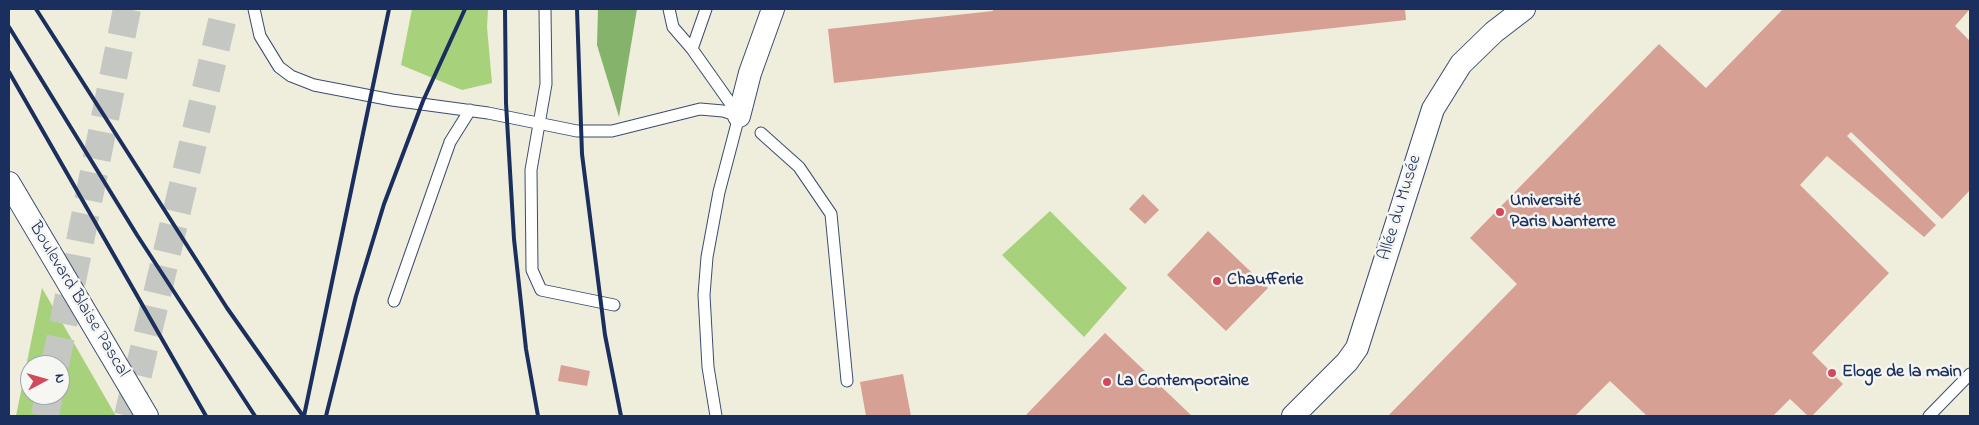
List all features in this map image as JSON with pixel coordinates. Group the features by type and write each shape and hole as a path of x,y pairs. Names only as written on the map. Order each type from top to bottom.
{"street":[{"path":"740,116 750,73 773,9"},
{"name":"Allée du Musée","path":"1293,416 1347,362 1357,348 1433,109 1461,64 1494,32 1524,9"},
{"name":"Boulevard Blaise Pascal","path":"9,183 147,416"}],"lane":[{"path":"254,9 260,36 279,67 291,76 323,87 392,100 470,110 577,131 612,131 700,109 723,111 740,116"},
{"path":"545,9 546,84 531,170 532,270 541,290 614,305"},
{"path":"669,9 673,27 692,49 740,116"},
{"path":"692,49 706,9"},
{"path":"394,301 450,142 470,110"},
{"path":"716,416 708,367 704,295 707,256 740,116"},
{"path":"761,132 799,167 831,214 847,381"},
{"path":"1929,416 1970,374"}],"green space":[{"path":"412,9 488,9 487,27 492,83 462,90 401,65"},
{"path":"598,9 637,9 619,117 597,45"},
{"path":"1050,211 1127,288 1084,337 1002,255"},
{"path":"42,288 116,416 16,416 20,396 20,405 70,405 70,355 28,355"}],"building":[{"path":"993,9 1405,9 1406,20 834,83 828,29 993,11"},
{"path":"1783,9 1970,9 1955,26 1970,41 1970,190 1955,206 1942,219 1851,132 1847,136 1936,225 1924,237 1827,156 1800,185 1889,273 1812,353 1843,384 1812,416 1808,416 1790,399 1773,416 1647,416 1610,381 1575,416 1388,416 1517,284 1470,238 1659,44 1706,88"},
{"path":"1143,194 1159,210 1145,224 1129,209"},
{"name":"Chaufferie","path":"1208,231 1268,288 1226,331 1167,275"},
{"name":"La Contemporaine","path":"1105,333 1192,416 1025,416"},
{"path":"561,365 590,371 587,386 558,381"},
{"path":"903,374 911,416 866,416 860,382"}],"tunnel":[{"path":"57,355 127,9"},
{"path":"128,416 225,9"},
{"path":"45,416 47,405"}],"railway":[{"path":"36,9 227,308 303,416"},
{"path":"304,416 389,9"},
{"path":"326,416 356,296 384,204 423,101 465,9"},
{"path":"505,9 506,103 514,239 526,349 538,416"},
{"path":"577,9 582,154 605,335 621,416"},
{"path":"9,27 137,235 255,416"},
{"path":"9,72 206,416"}],"place":[{"name":"Université Paris Nanterre","path":"1500,212"},
{"name":"Chaufferie","path":"1217,281"},
{"name":"Eloge de la main","path":"1832,373"},
{"name":"La Contemporaine","path":"1107,382"}]}
